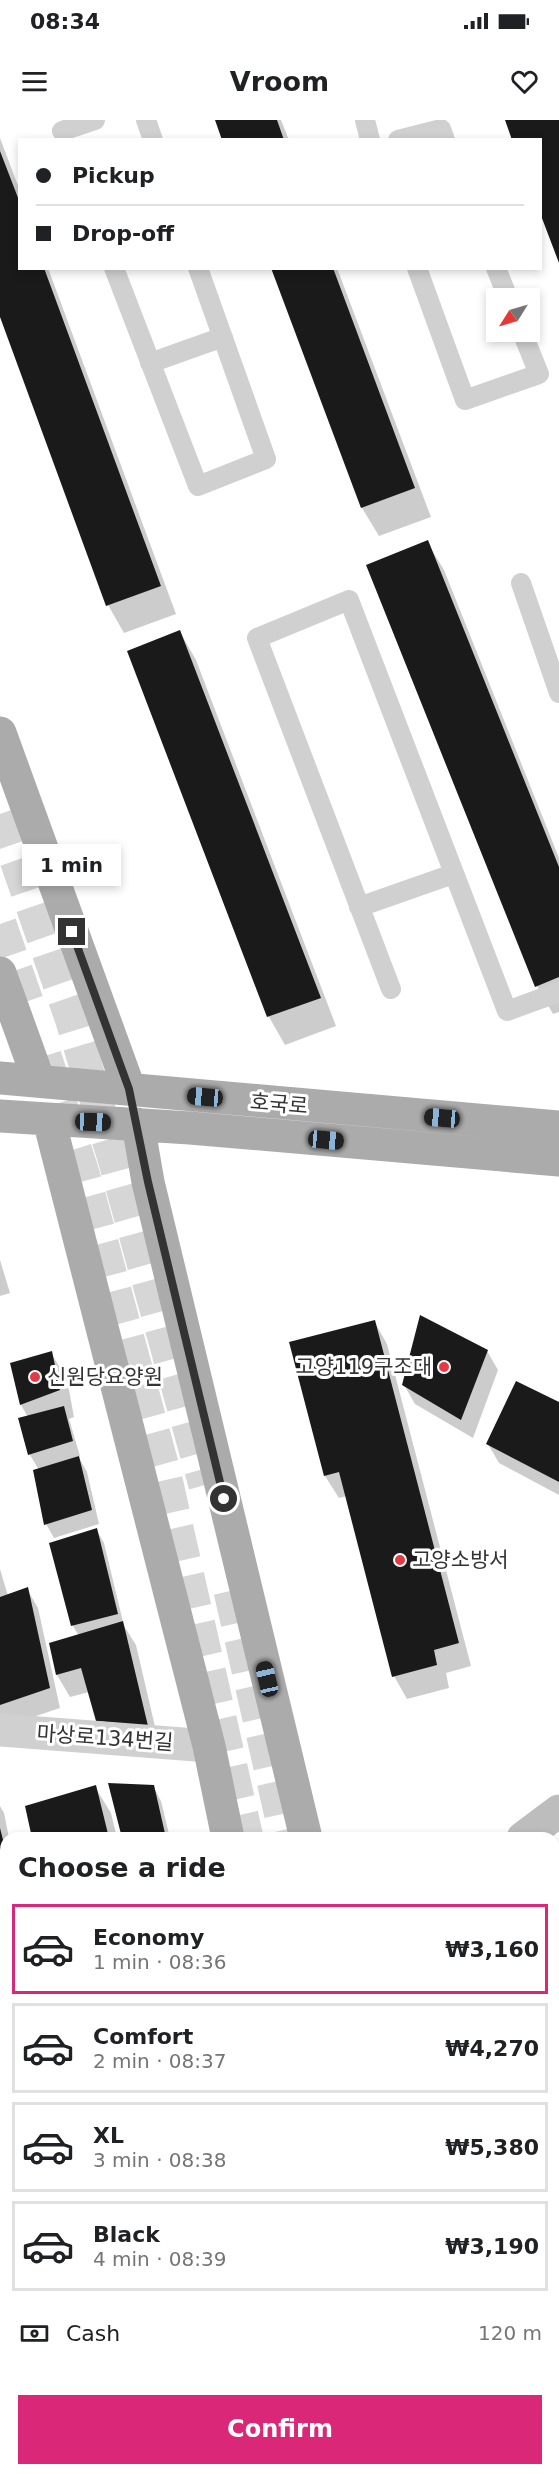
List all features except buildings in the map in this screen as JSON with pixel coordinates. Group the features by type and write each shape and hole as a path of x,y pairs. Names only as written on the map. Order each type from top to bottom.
{"main road":[{"path":"0,733 129,1089"},
{"path":"0,973 39,1081"},
{"name":"호국로","path":"0,1078 559,1127"},
{"path":"326,1140 317,1130 317,1123 320,1121 353,1119 372,1112"},
{"name":"호국로","path":"0,1116 138,1124 559,1160"},
{"path":"49,1120 209,1746 227,1832"},
{"path":"138,1124 150,1194 305,1832"}],"street":[{"path":"39,1081 49,1120"},
{"path":"129,1089 138,1124"},
{"name":"마상로134번길","path":"0,1730 209,1746"},
{"path":"535,1832 556,1821"}],"lane":[{"path":"62,130 95,120"},
{"path":"146,120 152,138"},
{"path":"365,120 370,138"},
{"path":"406,138 441,129 444,138"},
{"path":"115,270 198,486 266,459 199,270"},
{"path":"418,270 465,400 539,374 526,342"},
{"path":"497,270 504,288"},
{"path":"150,363 223,337"},
{"path":"521,583 559,693"},
{"path":"391,989 257,638 349,600 507,1011 559,992"},
{"path":"360,908 453,874"}],"tunnel":[{"path":"0,814 71,1018 115,1162 205,1485"},
{"path":"0,924 30,1010"},
{"path":"45,1056 83,1173 165,1475 246,1832"},
{"path":"230,1591 285,1832"}],"place":[{"name":"고양119구조대","path":"444,1367"},
{"name":"신원당요양원","path":"35,1377"},
{"name":"고양소방서","path":"400,1560"}],"route":[{"path":"72,932 129,1089 138,1124 148,1182 224,1499"}]}
